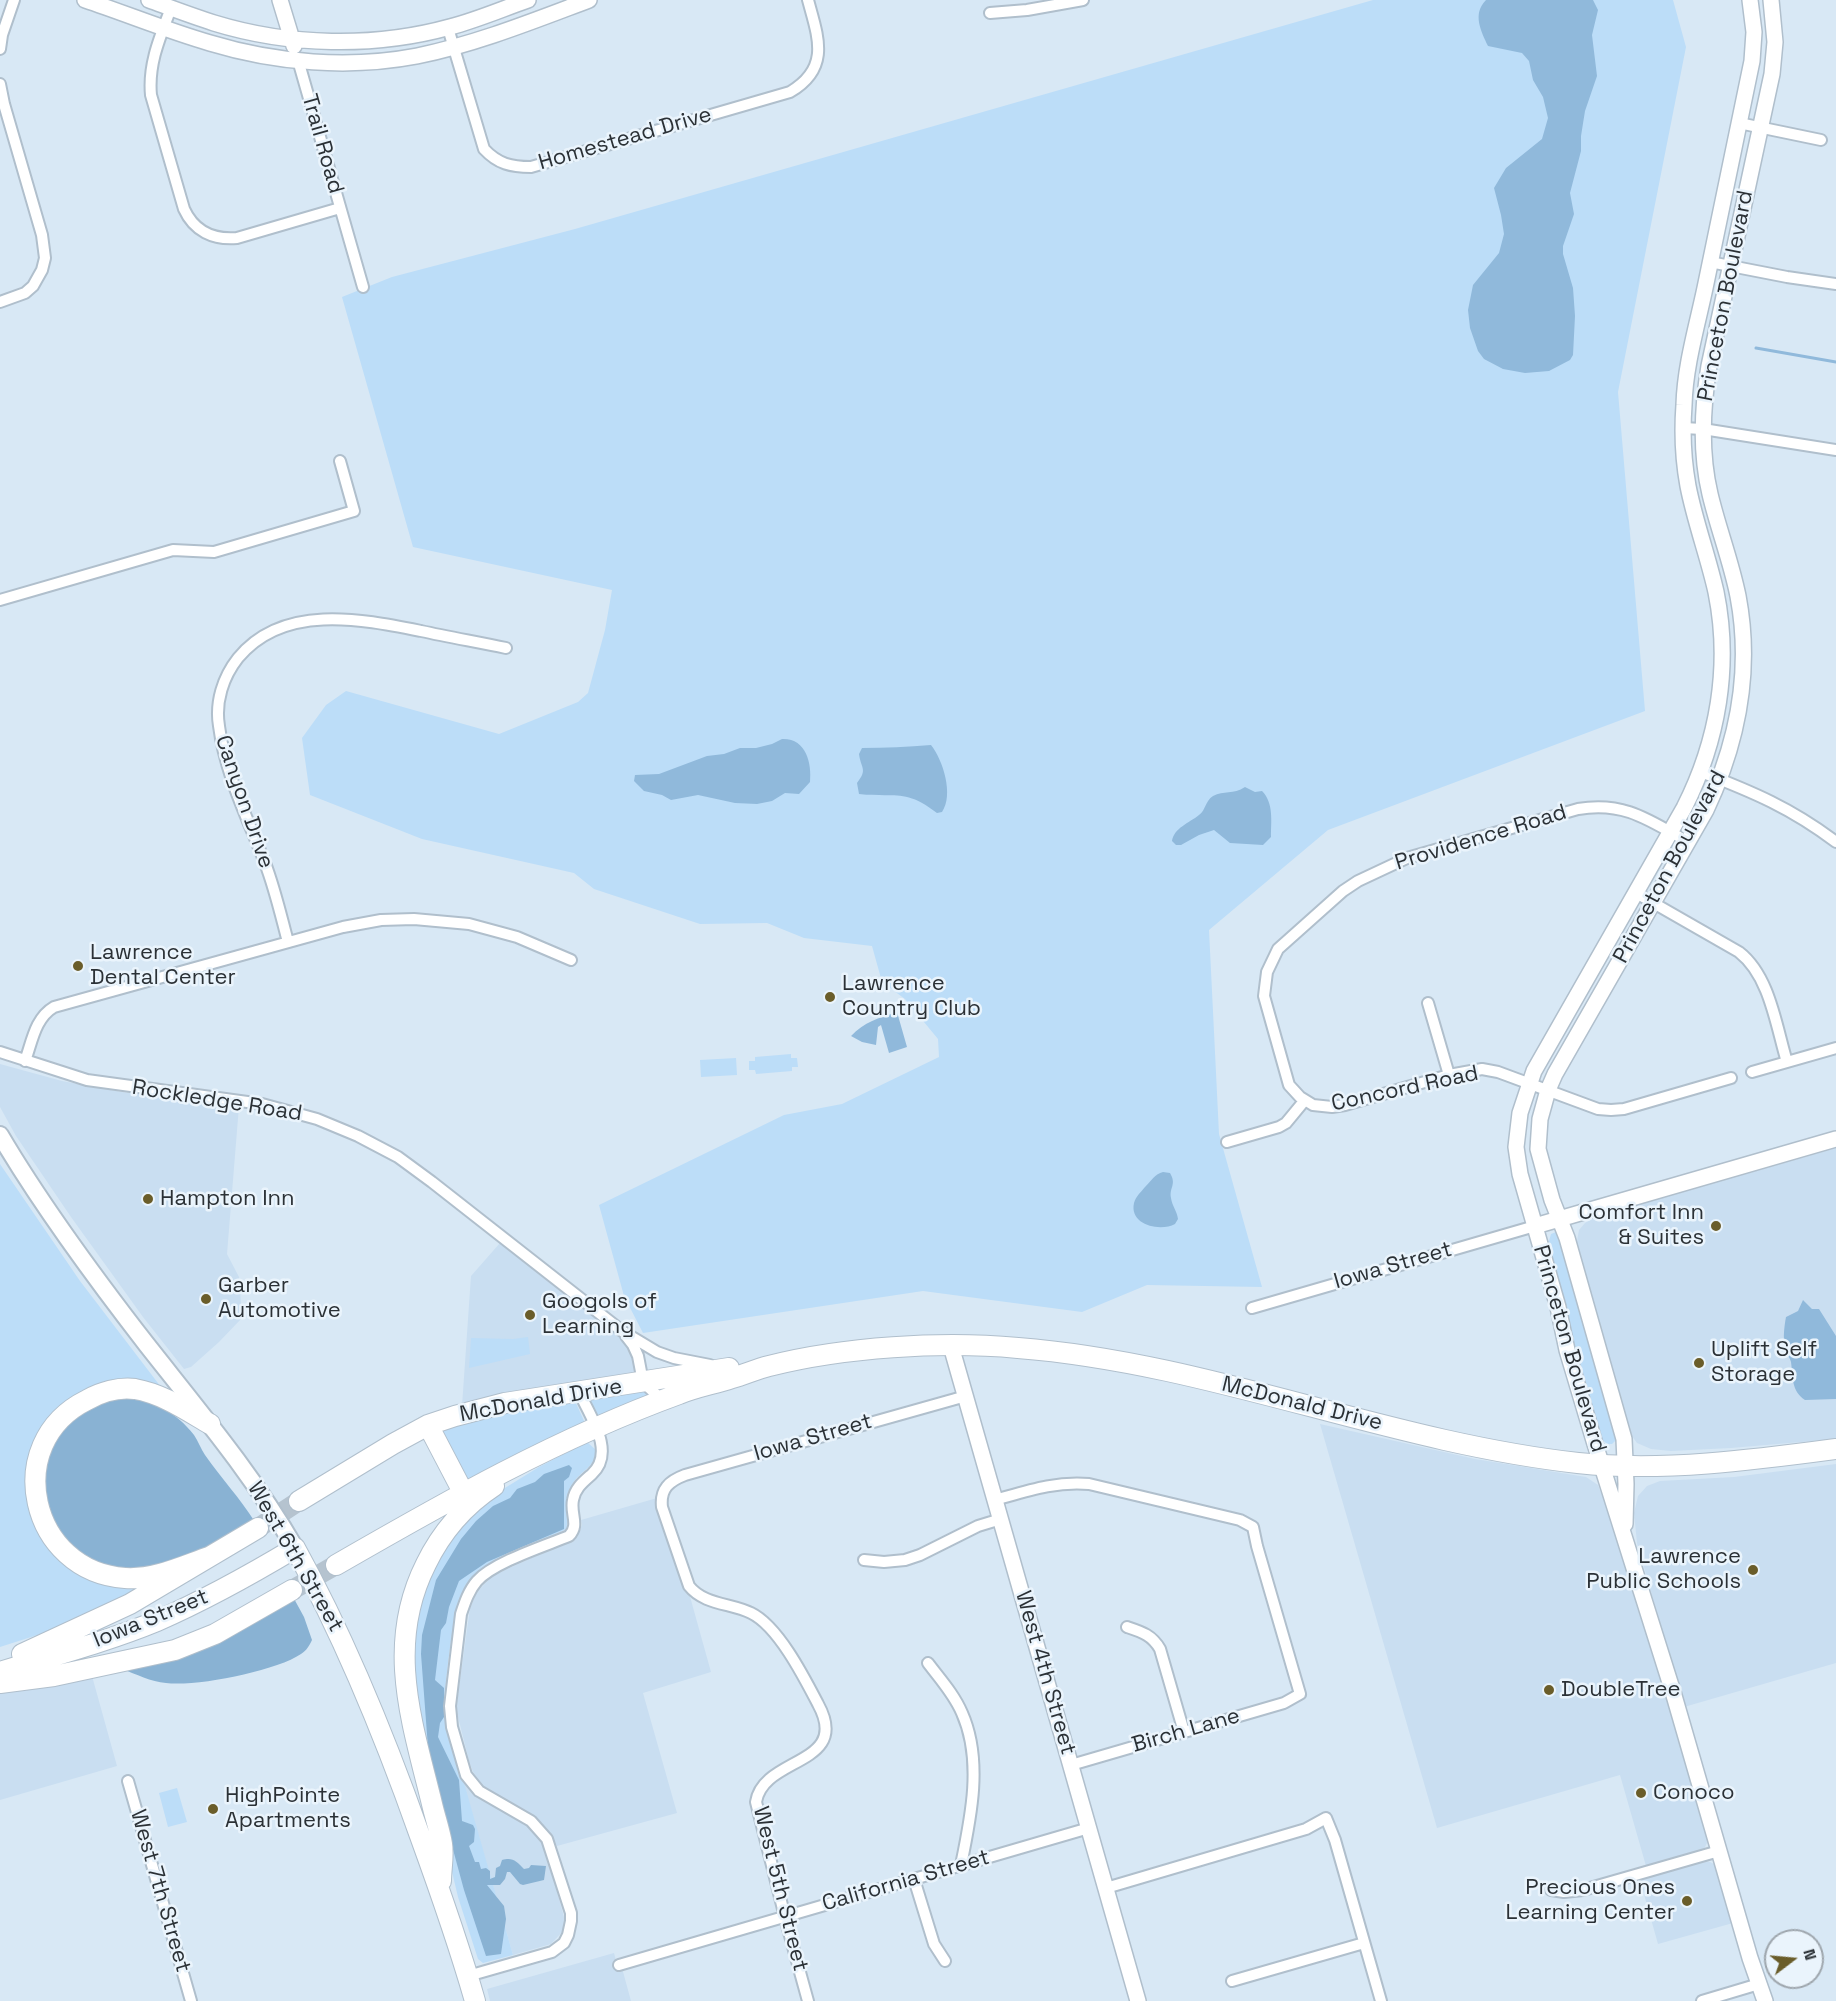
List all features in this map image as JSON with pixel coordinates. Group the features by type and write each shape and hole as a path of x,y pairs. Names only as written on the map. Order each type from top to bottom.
{"highway":[{"name":"McDonald Drive","path":"299,1501 428,1425 489,1406 728,1368 768,1366 858,1351 951,1346 1015,1347 1104,1358 1224,1384 1455,1443 1530,1456 1626,1465 1754,1460 1836,1449"},
{"name":"McDonald Drive","path":"336,1565 463,1492 595,1427 662,1400 768,1366"},
{"path":"209,1557 143,1577 119,1577 96,1572 80,1564 47,1530 38,1509 35,1491 39,1459 49,1435 67,1412 95,1396 121,1389 144,1391 169,1400 210,1424"},
{"path":"428,1425 463,1492"},
{"path":"440,1892 442,1846 406,1690 404,1641 410,1605 428,1559 448,1529 467,1507 486,1491 533,1458"},
{"path":"0,1664 106,1617 258,1528"},
{"name":"Iowa Street","path":"0,1672 103,1641 155,1622 235,1584 295,1548"},
{"name":"West 6th Street","path":"295,1548 325,1604 364,1688 393,1760 440,1892 475,2001"},
{"path":"0,1683 54,1676 175,1650 215,1634 292,1590"}],"main road":[{"name":"West 6th Street","path":"0,1135 90,1269 255,1484 295,1548"}],"street":[{"path":"0,49 2,35 14,0"},
{"path":"86,0 211,44 298,60 348,62 415,56 454,47 589,0"},
{"path":"149,0 214,23 292,39 330,41 375,40 415,35 448,28 528,0"},
{"name":"Trail Road","path":"280,0 363,287"},
{"name":"Homestead Drive","path":"448,28 484,149 506,165 531,167 790,92 802,85 815,68 819,47 807,0"},
{"path":"990,13 1027,10 1083,0"},
{"name":"Princeton Boulevard","path":"1750,0 1754,46 1684,401 1683,428 1688,487 1716,593 1722,637 1720,695 1713,731 1701,772 1671,832 1541,1057 1529,1083 1520,1113 1516,1147 1520,1174 1558,1307 1567,1350 1765,2001"},
{"name":"Princeton Boulevard","path":"1624,1533 1626,1446 1567,1238 1545,1177 1538,1149 1540,1119 1555,1074 1654,903 1720,780 1731,748 1739,711 1743,642 1738,595 1708,482 1703,429 1709,366 1774,59 1774,22 1771,0"},
{"path":"171,8 151,69 151,96 183,209 188,219 196,227 213,236 227,239 340,207"},
{"path":"254,53 292,39"},
{"path":"0,84 45,247 42,270 33,286 25,293 0,302"},
{"path":"1739,123 1821,140"},
{"path":"1710,262 1787,278 1836,284"},
{"path":"1683,428 1703,429 1836,450"},
{"path":"0,600 173,550 214,552 354,511 340,461"},
{"name":"Canyon Drive","path":"288,942 267,867 238,796 219,728 218,707 221,692 233,664 243,652 265,636 288,626 327,619 364,620 506,648"},
{"path":"1701,772 1787,808 1836,842"},
{"name":"Providence Road","path":"1305,1100 1289,1085 1266,1007 1264,984 1271,960 1278,949 1343,891 1373,873 1407,858 1578,808 1608,806 1622,808 1688,842"},
{"path":"1636,893 1749,960 1763,982 1787,1062"},
{"path":"25,1061 39,1022 45,1013 54,1007 343,927 381,920 442,920 496,930 571,960"},
{"path":"1428,1003 1449,1075"},
{"path":"1752,1072 1836,1048"},
{"name":"Rockledge Road","path":"0,1052 87,1080 262,1104 317,1119 369,1141 432,1182 622,1331"},
{"name":"Concord Road","path":"1227,1142 1279,1127 1286,1123 1305,1100 1322,1107 1345,1105 1449,1075 1482,1069 1498,1072 1583,1104 1611,1110 1624,1109 1731,1078"},
{"path":"1535,1226 1836,1139"},
{"name":"Iowa Street","path":"1252,1308 1535,1226"},
{"path":"622,1331 657,1352 674,1359 728,1368"},
{"path":"622,1331 638,1356 643,1382 662,1400"},
{"name":"West 4th Street","path":"951,1346 1138,2001"},
{"path":"468,1976 552,1952 564,1943 571,1928 571,1913 547,1839 531,1821 489,1797 466,1775 450,1706 461,1614 477,1581 492,1569 569,1536 574,1531 576,1524 572,1509 575,1492 579,1485 600,1465 602,1458 602,1445 579,1392"},
{"name":"Iowa Street","path":"665,1488 676,1478 734,1460 966,1396"},
{"name":"Birch Lane","path":"995,1500 1046,1485 1089,1484 1240,1520 1253,1527 1300,1694 1284,1703 1071,1765"},
{"name":"West 5th Street","path":"665,1488 662,1507 689,1586 705,1598 739,1607 766,1622 780,1639 823,1714 825,1734 818,1748 768,1779 759,1789 757,1796 757,1812 808,2001"},
{"path":"864,1560 884,1562 905,1560 920,1555 978,1526 1001,1519"},
{"path":"1127,1627 1147,1634 1155,1640 1160,1649 1184,1732"},
{"path":"928,1663 962,1711 970,1737 972,1796 970,1823 961,1865"},
{"name":"West 7th Street","path":"128,1781 191,2001"},
{"path":"1106,1887 1306,1829 1326,1818 1335,1840 1381,2001"},
{"name":"California Street","path":"619,1965 1089,1828"},
{"path":"1551,1890 1583,1890 1719,1851"},
{"path":"914,1879 934,1944 945,1961"},
{"path":"1232,1981 1364,1944"},
{"path":"1702,2001 1759,1984"}],"shaded area":[{"name":"Lawrence Country Club","path":"1373,0 1673,0 1686,47 1618,392 1645,711 1328,830 1209,930 1219,1134 1262,1287 1147,1285 1082,1312 923,1291 643,1333 624,1296 599,1205 784,1115 842,1104 939,1057 938,1039 905,999 882,982 872,946 804,938 767,923 700,924 594,889 574,873 422,839 310,795 302,738 326,705 346,691 499,734 578,702 588,693 605,630 612,590 413,547 342,297 392,277 575,229"},
{"path":"1486,0 1593,0 1598,10 1592,35 1597,76 1585,111 1581,151 1570,193 1574,214 1563,246 1563,254 1573,288 1575,316 1573,355 1570,360 1549,371 1525,373 1503,369 1484,359 1478,351 1470,328 1468,310 1473,285 1499,253 1504,234 1494,188 1506,168 1542,139 1548,118 1543,97 1533,80 1529,61 1522,53 1488,46 1479,23 1479,11"},
{"path":"782,739 797,743 806,753 810,767 810,782 799,794 785,793 772,801 757,804 735,803 698,795 671,800 662,795 644,791 634,781 635,775 659,774 707,756 724,754 740,748 756,748"},
{"path":"931,745 943,768 947,787 942,812 937,813 908,797 859,794 857,783 863,772 859,754 862,748"},
{"path":"1245,787 1255,792 1262,791 1268,801 1271,813 1271,837 1263,845 1230,843 1214,830 1181,845 1176,845 1172,841 1173,836 1182,826 1201,813 1213,796"},
{"path":"897,1012 907,1047 889,1053 881,1025 878,1027 876,1045 862,1042 851,1036 867,1024"},
{"path":"791,1054 791,1058 797,1058 798,1067 792,1067 792,1071 756,1074 755,1070 749,1070 749,1061 755,1061 755,1057"},
{"path":"736,1058 737,1075 701,1077 700,1060"},
{"path":"0,1064 62,1081 122,1092 239,1106 227,1254 239,1277 242,1318 191,1367 184,1369 143,1317 16,1136 0,1107"},
{"path":"1836,1148 1836,1439 1671,1451 1651,1449 1637,1443 1629,1432 1576,1247 1579,1230 1585,1223 1596,1217"},
{"path":"0,1164 80,1281 164,1391 50,1544 150,1586 56,1629 0,1647"},
{"path":"1163,1172 1170,1173 1172,1177 1171,1198 1178,1219 1175,1224 1169,1226 1154,1227 1136,1217 1134,1203 1151,1180"},
{"path":"1556,1232 1617,1439 1612,1444 1607,1444 1602,1439 1547,1248 1551,1234"},
{"name":"Googols of Learning","path":"500,1243 622,1339 629,1347 635,1366 634,1373 630,1377 462,1406 471,1276"},
{"path":"1803,1300 1812,1309 1819,1309 1836,1336 1836,1399 1805,1400 1795,1388 1791,1362 1784,1345 1784,1331 1786,1317 1798,1311"},
{"path":"528,1337 530,1354 469,1368 471,1338"},
{"path":"641,1386 651,1397 598,1416 591,1405 591,1400"},
{"path":"128,1394 164,1409 187,1427 255,1522 190,1554 154,1566 138,1568 122,1568 101,1563 83,1553 67,1540 55,1524 47,1506 44,1486 45,1466 51,1445 68,1422 85,1408"},
{"path":"575,1401 585,1423 472,1480 464,1478 441,1429 469,1419"},
{"path":"1320,1424 1475,1459 1586,1477 1598,1485 1616,1531 1709,1839 1704,1849 1646,1866 1620,1775 1437,1828"},
{"path":"587,1442 596,1450 595,1456 569,1491 567,1529 483,1568 463,1591 452,1633 445,1716 513,1955 483,1963 478,1959 458,1897 424,1754 410,1653 422,1591 450,1537 487,1499 539,1467"},
{"path":"1836,1464 1836,1663 1684,1707 1637,1543 1634,1513 1638,1496 1647,1486 1660,1481 1734,1477"},
{"path":"569,1465 572,1468 569,1477 564,1481 564,1529 487,1562 459,1581 449,1607 446,1623 441,1630 435,1680 444,1688 444,1717 440,1723 438,1737 459,1780 462,1821 473,1825 475,1829 474,1842 469,1846 475,1862 479,1862 481,1869 486,1868 490,1871 490,1879 495,1877 496,1868 500,1866 502,1860 514,1860 524,1869 531,1865 546,1866 544,1880 523,1885 510,1872 507,1872 500,1885 487,1885 504,1906 506,1919 501,1954 486,1956 464,1890 429,1761 421,1654 422,1635 436,1580 461,1539 476,1521 493,1506 510,1498 517,1489 535,1482 544,1474"},
{"path":"657,1498 679,1572 689,1593 711,1672 643,1693 677,1813 557,1846 550,1832 537,1818 483,1786 473,1772 456,1709 470,1608 477,1592 492,1576 577,1537 582,1525 581,1520"},
{"path":"292,1595 304,1617 312,1640 305,1651 289,1660 255,1672 179,1684 155,1681 122,1669"},
{"path":"92,1676 117,1766 0,1800 0,1693"},
{"path":"460,1773 466,1785 480,1798 524,1823 542,1842 565,1921 563,1931 551,1944 513,1955"},
{"path":"177,1788 187,1822 168,1827 159,1793"},
{"name":"Precious Ones Learning Center","path":"1704,1861 1716,1865 1733,1923 1658,1944 1640,1880"},
{"path":"614,1953 618,1968 622,1968 631,2001 490,2001 487,1989"}],"waterway":[{"path":"1756,348 1836,362"}],"tunnel":[{"path":"258,1528 299,1501"},
{"path":"292,1590 336,1565"}],"place":[{"name":"Lawrence Dental Center","path":"78,966"},
{"name":"Lawrence Country Club","path":"830,997"},
{"name":"Hampton Inn","path":"148,1199"},
{"name":"Comfort Inn & Suites","path":"1716,1226"},
{"name":"Garber Automotive","path":"206,1299"},
{"name":"Googols of Learning","path":"530,1315"},
{"name":"Uplift Self Storage","path":"1699,1363"},
{"name":"Lawrence Public Schools","path":"1753,1570"},
{"name":"DoubleTree","path":"1549,1690"},
{"name":"Conoco","path":"1641,1793"},
{"name":"HighPointe Apartments","path":"213,1809"},
{"name":"Precious Ones Learning Center","path":"1687,1901"}]}
